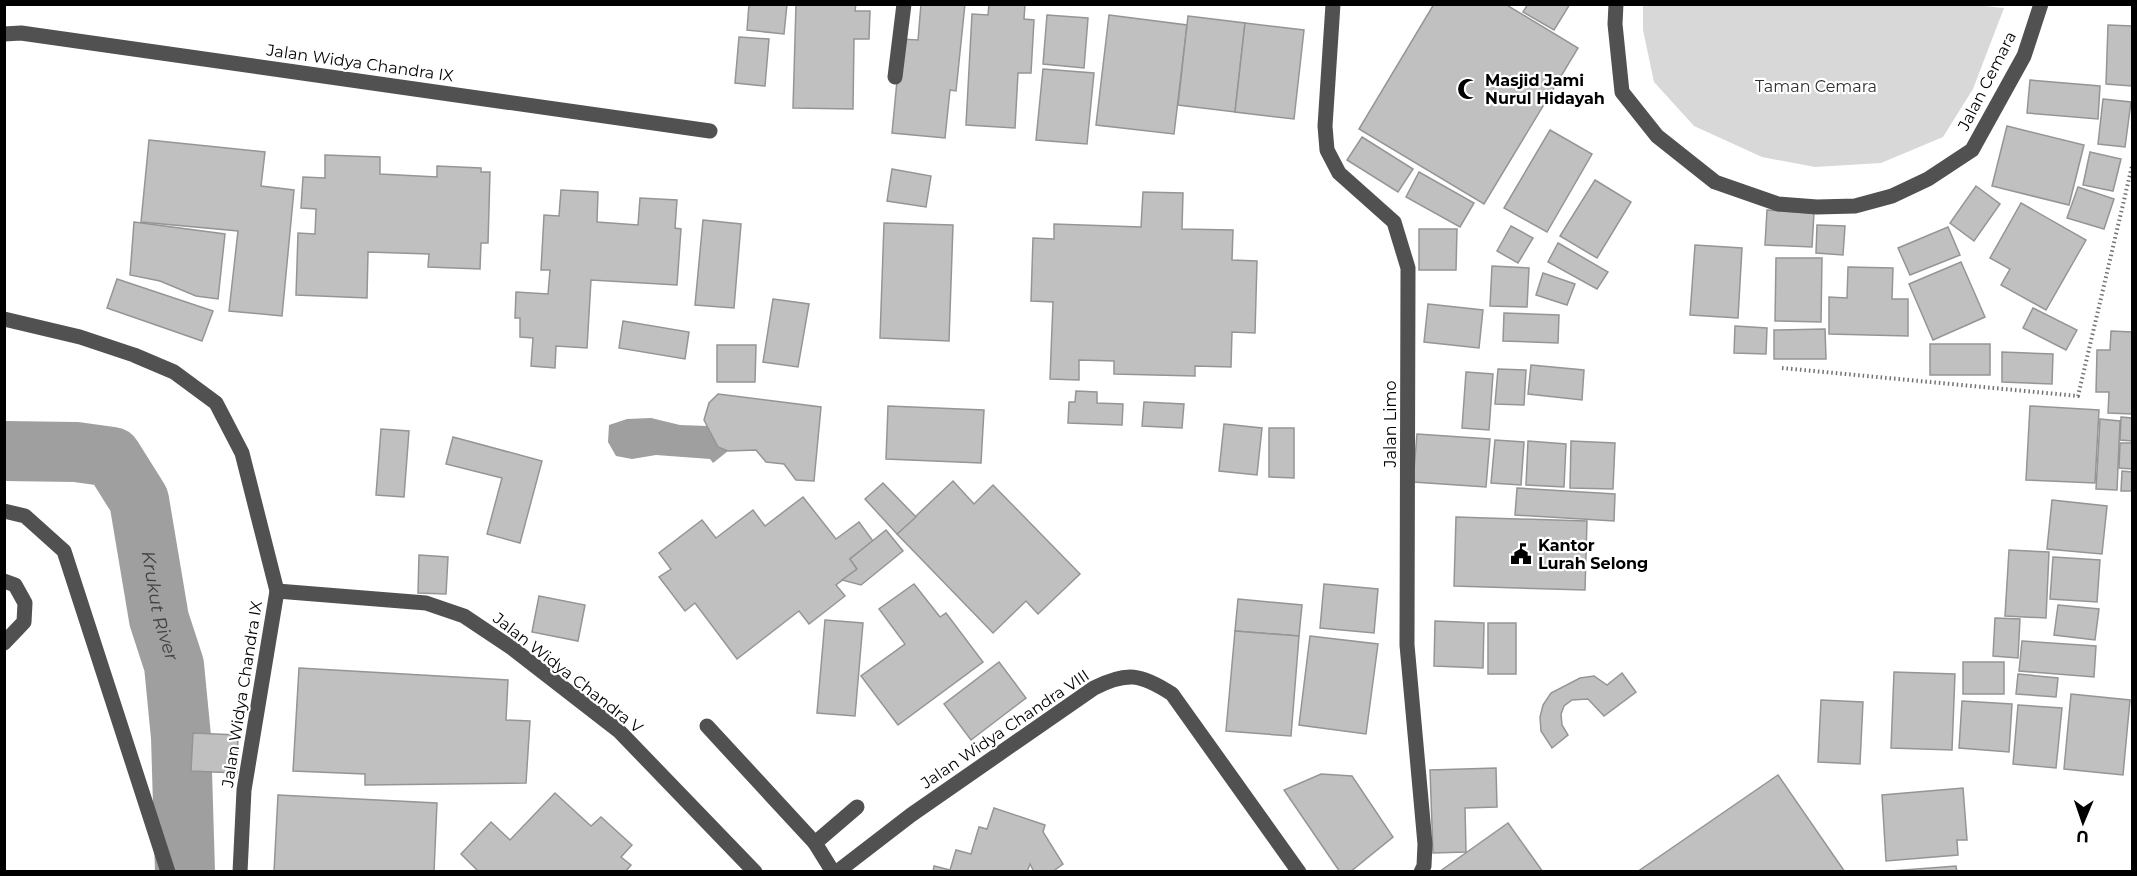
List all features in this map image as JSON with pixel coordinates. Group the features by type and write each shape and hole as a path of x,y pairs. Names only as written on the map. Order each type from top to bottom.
{"street":[{"path":"895,77 904,4"},
{"name":"Jalan Limo","path":"1334,4 1325,126 1327,150 1338,173 1394,222 1408,268 1407,645 1425,844 1424,866 1421,872"},
{"name":"Jalan Cemara","path":"1616,4 1615,24 1622,92 1658,136 1715,182 1778,204 1817,207 1855,206 1892,196 1928,179 1972,150 2024,56 2041,4"},
{"name":"Jalan Widya Chandra IX","path":"4,34 21,33 710,131"},
{"name":"Jalan Widya Chandra IX","path":"4,319 80,337 134,355 174,372 216,403 242,453 277,591 244,790 240,872"},
{"path":"4,511 25,516 64,551 168,872"},
{"path":"4,581 15,585 25,603 24,622 4,643"},
{"name":"Jalan Widya Chandra V","path":"277,591 426,603 464,616 512,648 618,731 746,869"},
{"name":"Jalan Widya Chandra VIII","path":"835,872 911,815 1094,688 1127,675 1152,681 1172,694 1299,872"},
{"path":"707,726 815,843 835,872"},
{"path":"815,843 857,807"}],"path":[{"path":"1782,368 2078,396 2133,165"}],"green space":[{"name":"Taman Cemara","path":"1643,5 1975,5 2004,8 1973,89 1943,137 1881,163 1815,167 1762,157 1694,126 1654,82 1643,30"}],"shaded area":[{"path":"651,418 680,425 707,426 718,447 728,451 713,463 710,459 656,455 632,459 616,456 608,442 609,425 627,419"}],"building":[{"path":"749,4 787,4 784,34 747,30"},
{"path":"796,4 856,4 855,11 870,11 869,39 854,39 853,109 793,108"},
{"path":"921,4 965,4 956,91 950,90 945,138 892,133 901,39 918,40"},
{"path":"989,4 1025,4 1024,19 1034,20 1031,73 1018,73 1015,128 966,125 972,14 988,15"},
{"name":"Masjid Jami Nurul Hidayah","path":"1434,4 1505,4 1578,48 1484,204 1359,129"},
{"path":"1528,4 1570,4 1554,30 1523,12"},
{"path":"1047,15 1088,18 1084,68 1043,64"},
{"path":"1109,15 1187,25 1174,134 1096,125"},
{"path":"1188,16 1245,23 1235,112 1178,105"},
{"path":"1245,23 1304,30 1294,119 1235,112"},
{"path":"2108,25 2132,26 2132,86 2106,84"},
{"path":"739,37 769,39 765,86 735,83"},
{"path":"1043,69 1094,73 1087,144 1036,140"},
{"path":"2030,80 2100,86 2098,119 2027,113"},
{"path":"2103,99 2131,102 2125,147 2098,144"},
{"path":"2007,126 2084,145 2069,205 1992,186"},
{"path":"1550,130 1592,154 1547,232 1504,208"},
{"path":"1362,137 1413,169 1398,192 1347,160"},
{"path":"149,140 265,152 261,186 294,190 282,316 229,311 238,231 141,222"},
{"path":"2090,152 2121,159 2113,191 2083,185"},
{"path":"325,155 380,157 380,174 437,177 437,166 481,168 481,172 490,172 488,243 481,243 480,269 428,267 429,254 368,252 367,298 296,295 298,233 315,234 316,209 301,208 303,177 325,178"},
{"path":"892,169 931,176 926,207 887,201"},
{"path":"1419,172 1474,203 1460,227 1406,197"},
{"path":"1595,180 1631,202 1597,258 1560,236"},
{"path":"1976,186 2000,204 1974,241 1950,223"},
{"path":"2078,187 2114,199 2104,229 2067,218"},
{"path":"561,190 598,192 597,222 638,225 640,198 677,200 675,228 681,229 677,285 591,280 587,348 556,346 555,368 531,366 533,338 520,337 520,318 515,318 516,292 548,294 550,270 541,270 544,215 559,216"},
{"path":"1143,192 1183,193 1182,229 1233,230 1232,260 1257,261 1255,333 1232,332 1231,367 1195,366 1195,376 1114,374 1114,361 1079,360 1079,380 1050,379 1053,302 1031,301 1033,238 1054,239 1054,224 1141,227"},
{"path":"2021,203 2086,240 2046,310 2001,285 2010,269 1990,258"},
{"path":"1767,210 1814,213 1812,247 1765,245"},
{"path":"703,220 741,224 734,308 695,305"},
{"path":"134,222 225,234 218,299 196,296 160,281 130,275"},
{"path":"884,223 953,225 949,341 880,338"},
{"path":"1817,225 1845,226 1843,255 1816,253"},
{"path":"1511,226 1533,238 1518,263 1497,251"},
{"path":"1948,227 1960,255 1910,275 1898,248"},
{"path":"1419,229 1457,229 1456,270 1419,270"},
{"path":"1558,243 1608,272 1597,289 1548,262"},
{"path":"1695,245 1742,248 1738,318 1690,315"},
{"path":"1776,258 1822,258 1821,322 1775,321"},
{"path":"1961,262 1985,317 1933,340 1909,284"},
{"path":"1492,266 1529,268 1527,307 1490,306"},
{"path":"1848,267 1893,268 1892,299 1908,299 1908,336 1829,334 1829,297 1847,298"},
{"path":"1543,273 1575,284 1567,305 1536,295"},
{"path":"117,279 213,311 202,341 107,308"},
{"path":"773,299 809,304 798,367 763,362"},
{"path":"1428,304 1483,310 1479,348 1424,342"},
{"path":"2033,308 2077,330 2066,350 2023,328"},
{"path":"1504,313 1559,315 1558,343 1503,341"},
{"path":"623,321 689,332 685,359 619,348"},
{"path":"1735,326 1767,328 1766,354 1734,353"},
{"path":"1825,329 1826,359 1774,359 1774,330"},
{"path":"2111,331 2132,332 2132,414 2108,413 2109,392 2096,392 2097,350 2110,350"},
{"path":"1930,344 1990,344 1990,375 1930,375"},
{"path":"717,345 756,345 755,382 717,382"},
{"path":"2002,352 2053,354 2052,384 2002,382"},
{"path":"1531,365 1584,370 1582,400 1528,394"},
{"path":"1498,369 1526,370 1524,405 1495,404"},
{"path":"1466,372 1493,374 1489,430 1462,428"},
{"path":"1076,391 1097,392 1097,403 1123,404 1122,425 1068,423 1069,402 1075,402"},
{"path":"718,394 821,407 814,481 796,480 784,464 766,462 756,450 728,451 718,447 704,420 709,403"},
{"path":"1144,402 1184,404 1182,428 1142,426"},
{"path":"888,406 984,410 981,463 886,459"},
{"path":"2030,406 2099,410 2095,483 2026,480"},
{"path":"2121,417 2132,418 2132,441 2120,440"},
{"path":"2100,419 2120,421 2117,490 2096,489"},
{"path":"1224,424 1262,428 1257,475 1219,471"},
{"path":"1269,428 1294,428 1294,478 1269,477"},
{"path":"381,429 409,431 404,497 376,495"},
{"path":"1417,434 1490,439 1486,487 1413,482"},
{"path":"453,437 542,461 520,543 487,534 502,478 446,464"},
{"path":"1495,440 1524,442 1521,485 1491,483"},
{"path":"1528,441 1566,444 1564,487 1526,485"},
{"path":"1571,441 1615,443 1613,489 1570,488"},
{"path":"2120,443 2132,443 2132,469 2119,468"},
{"path":"2122,471 2132,472 2132,491 2121,491"},
{"path":"953,481 974,504 993,485 1080,574 1038,614 1026,601 993,633 897,534"},
{"path":"883,483 916,517 897,534 865,499"},
{"path":"1517,488 1615,494 1614,521 1515,515"},
{"path":"803,497 836,539 859,522 873,541 850,559 857,569 836,585 845,596 809,624 799,611 737,659 695,603 685,611 659,577 671,569 659,553 702,520 716,538 753,510 765,526"},
{"path":"2052,500 2107,506 2102,554 2047,549"},
{"name":"Kantor Lurah Selong","path":"1456,517 1587,521 1585,590 1454,586"},
{"path":"886,530 903,551 861,585 842,580 857,569 850,559"},
{"path":"2009,550 2049,552 2046,618 2005,616"},
{"path":"419,555 448,557 446,594 418,593"},
{"path":"2053,557 2100,560 2097,602 2050,599"},
{"path":"914,584 940,617 946,613 983,662 898,725 861,676 905,644 879,609"},
{"path":"1324,584 1378,589 1374,633 1320,628"},
{"path":"539,596 585,605 578,641 532,632"},
{"path":"1238,599 1302,605 1299,636 1235,631"},
{"path":"2058,605 2099,609 2095,640 2054,635"},
{"path":"1995,618 2020,619 2018,658 1993,656"},
{"path":"825,620 863,623 855,716 817,713"},
{"path":"1435,621 1484,623 1483,668 1434,666"},
{"path":"1488,623 1516,623 1516,674 1488,674"},
{"path":"1235,631 1299,636 1291,736 1226,731"},
{"path":"1310,636 1378,644 1366,734 1299,725"},
{"path":"2022,641 2096,646 2094,677 2019,671"},
{"path":"999,662 1026,698 971,740 944,704"},
{"path":"1963,662 2004,662 2004,694 1963,694"},
{"path":"299,668 508,680 506,720 530,721 526,783 365,785 365,774 293,771"},
{"path":"1894,672 1955,674 1952,750 1891,748"},
{"path":"1622,673 1636,692 1604,716 1588,699 1572,700 1564,706 1561,714 1562,725 1568,735 1552,748 1541,731 1540,717 1543,705 1551,693 1580,678 1594,676 1607,685"},
{"path":"2018,674 2058,678 2056,697 2016,694"},
{"path":"2071,694 2130,700 2123,775 2064,769"},
{"path":"1821,700 1863,702 1860,764 1818,762"},
{"path":"1962,701 2012,704 2009,752 1959,748"},
{"path":"2018,705 2062,708 2056,768 2013,764"},
{"path":"193,733 238,735 237,773 191,771"},
{"path":"1496,768 1497,807 1465,808 1466,852 1433,853 1430,770"},
{"path":"1321,774 1352,776 1393,837 1350,872 1340,872 1284,790"},
{"path":"1778,775 1845,872 1637,872"},
{"path":"1963,788 1967,840 1957,840 1958,855 1886,861 1882,795"},
{"path":"555,793 591,826 601,817 632,845 621,857 631,865 625,872 479,872 461,854 491,822 510,840"},
{"path":"278,795 437,803 434,872 274,872"},
{"path":"994,808 1045,825 1043,832 1063,864 1052,872 1034,872 1030,864 1027,872 933,872 934,866 950,870 956,850 971,854 979,827 987,829"},
{"path":"1508,823 1543,872 1439,872"},
{"path":"1956,866 1957,872 1891,872 1891,871"}],"waterway":[{"name":"Krukut River","path":"4,451 76,452 112,457 139,500 159,619 174,665 181,737 185,872"}],"place":[{"name":"Masjid Jami Nurul Hidayah","path":"1468,89"},
{"name":"Kantor Lurah Selong","path":"1521,554"}]}
